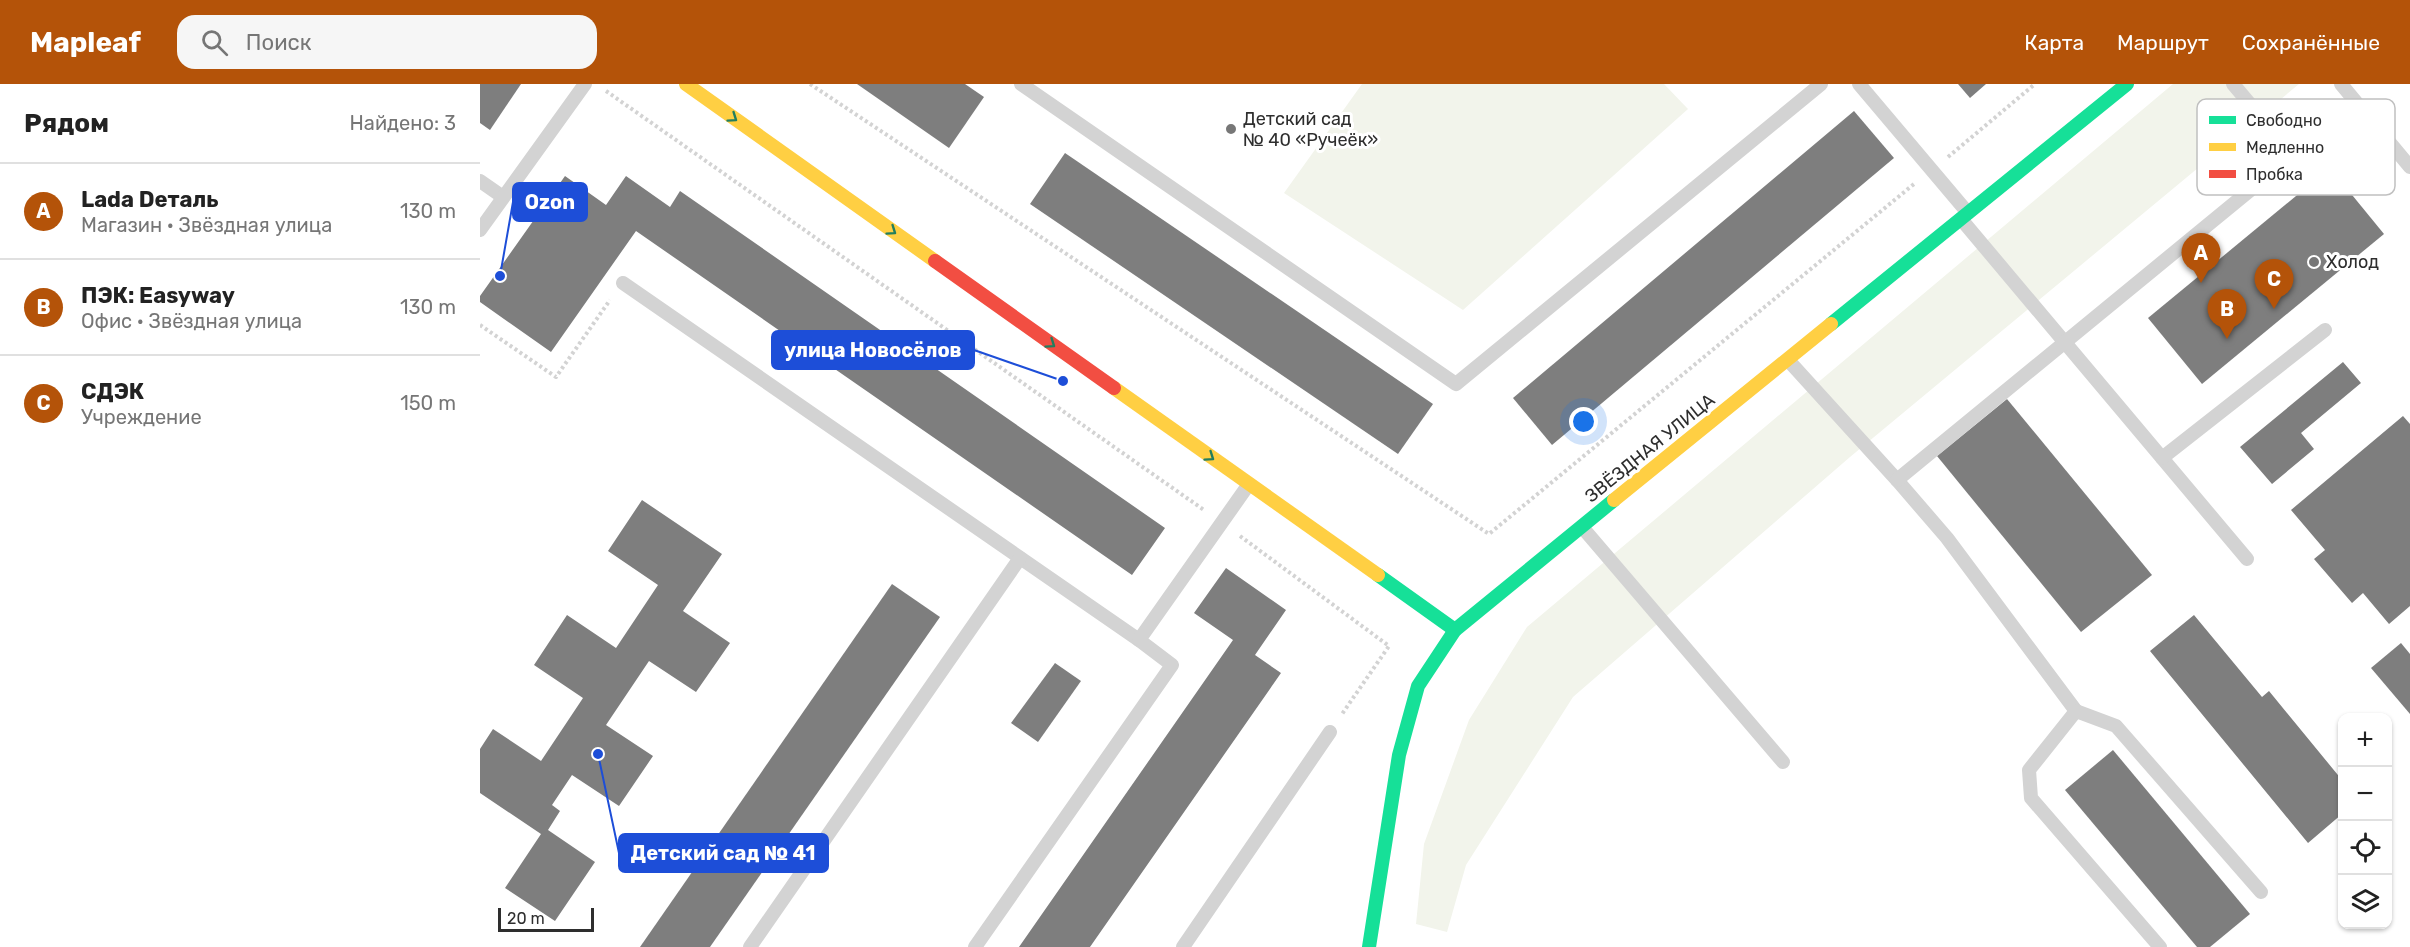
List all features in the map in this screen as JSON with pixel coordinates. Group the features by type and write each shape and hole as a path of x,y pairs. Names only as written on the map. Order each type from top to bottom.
{"street":[{"path":"686,84 1455,630"},
{"name":"ЗВЁЗДНАЯ УЛИЦА","path":"1369,947 1399,755 1418,686 1455,630 2127,84"}],"lane":[{"path":"480,230 585,84"},
{"path":"1021,84 1456,384 1821,84"},
{"path":"1859,84 1932,170 1965,216 2064,342 2247,559"},
{"path":"2233,84 2246,99"},
{"path":"2341,84 2354,99"},
{"path":"2395,148 2409,164"},
{"path":"480,181 503,197"},
{"path":"1897,480 2244,195"},
{"path":"623,283 1172,665 975,947"},
{"path":"2162,458 2325,330"},
{"path":"1788,360 1947,538 2076,711 2116,726 2261,892"},
{"path":"1139,640 1249,484"},
{"path":"1582,527 1783,762"},
{"path":"750,947 1020,558"},
{"path":"2076,711 2030,770 2031,798 2160,947"},
{"path":"1182,947 1330,732"}],"path":[{"path":"810,84 1489,534 2035,84"},
{"path":"605,91 1222,522 1389,646 1330,732"},
{"path":"480,325 556,377 623,283"}],"shaded area":[{"path":"1362,84 1664,84 1688,109 1463,310 1284,193"},
{"path":"2173,84 2299,84 2281,99 2197,99 2197,169 1850,457 1573,697 1466,865 1447,932 1416,924 1424,844 1469,720 1527,627"}],"building":[{"path":"480,84 521,84 490,130 480,123"},
{"path":"857,84 965,84 984,97 949,148"},
{"path":"1958,84 1986,84 1970,98"},
{"path":"1854,111 1894,158 1552,445 1513,398"},
{"path":"1065,153 1433,404 1398,454 1030,204"},
{"path":"565,176 606,205 626,176 670,207 680,191 1165,528 1132,575 636,231 551,352 480,302 480,296"},
{"path":"2297,195 2352,195 2384,234 2202,384 2148,318"},
{"path":"2343,362 2361,383 2301,433 2314,449 2272,484 2240,447"},
{"path":"2007,399 2152,575 2081,632 1937,456"},
{"path":"2403,416 2410,424 2410,606 2389,624 2363,593 2352,603 2314,559 2325,550 2291,510"},
{"path":"642,500 722,554 683,611 730,643 696,692 649,661 606,725 653,756 619,806 572,775 552,805 560,811 548,830 595,862 555,921 505,888 541,834 480,793 480,749 493,729 541,761 583,698 534,665 567,615 616,648 658,585 608,551"},
{"path":"1226,568 1286,610 1255,655 1281,673 1090,947 1019,947 1233,640 1194,613"},
{"path":"892,584 940,617 710,947 640,947"},
{"path":"2194,615 2262,697 2269,691 2338,775 2338,817 2308,843 2150,651"},
{"path":"2401,643 2410,654 2410,714 2371,668"},
{"path":"1055,663 1081,681 1038,742 1011,723"},
{"path":"2113,750 2250,914 2210,947 2197,947 2065,790"}],"traffic: fast":[{"path":"1831,324 2127,84"},
{"path":"1369,947 1399,755 1418,686 1455,630 1614,500"},
{"path":"1378,575 1455,630"}],"traffic: slow":[{"path":"686,84 935,261"},
{"path":"1614,500 1831,324"},
{"path":"1114,388 1378,575"}],"traffic: jam":[{"path":"935,261 1114,388"}],"place":[{"name":"Детский сад № 40 «Ручеёк»","path":"1231,129"},
{"name":"Холод","path":"2314,262"},
{"name":"Ozon","path":"500,276"},
{"name":"Lada Dеталь","path":"2201,283"},
{"name":"СДЭК","path":"2274,309"},
{"name":"ПЭК: Easyway","path":"2227,339"},
{"name":"улица Новосёлов","path":"1063,381"},
{"name":"Детский сад № 41","path":"598,754"}]}
